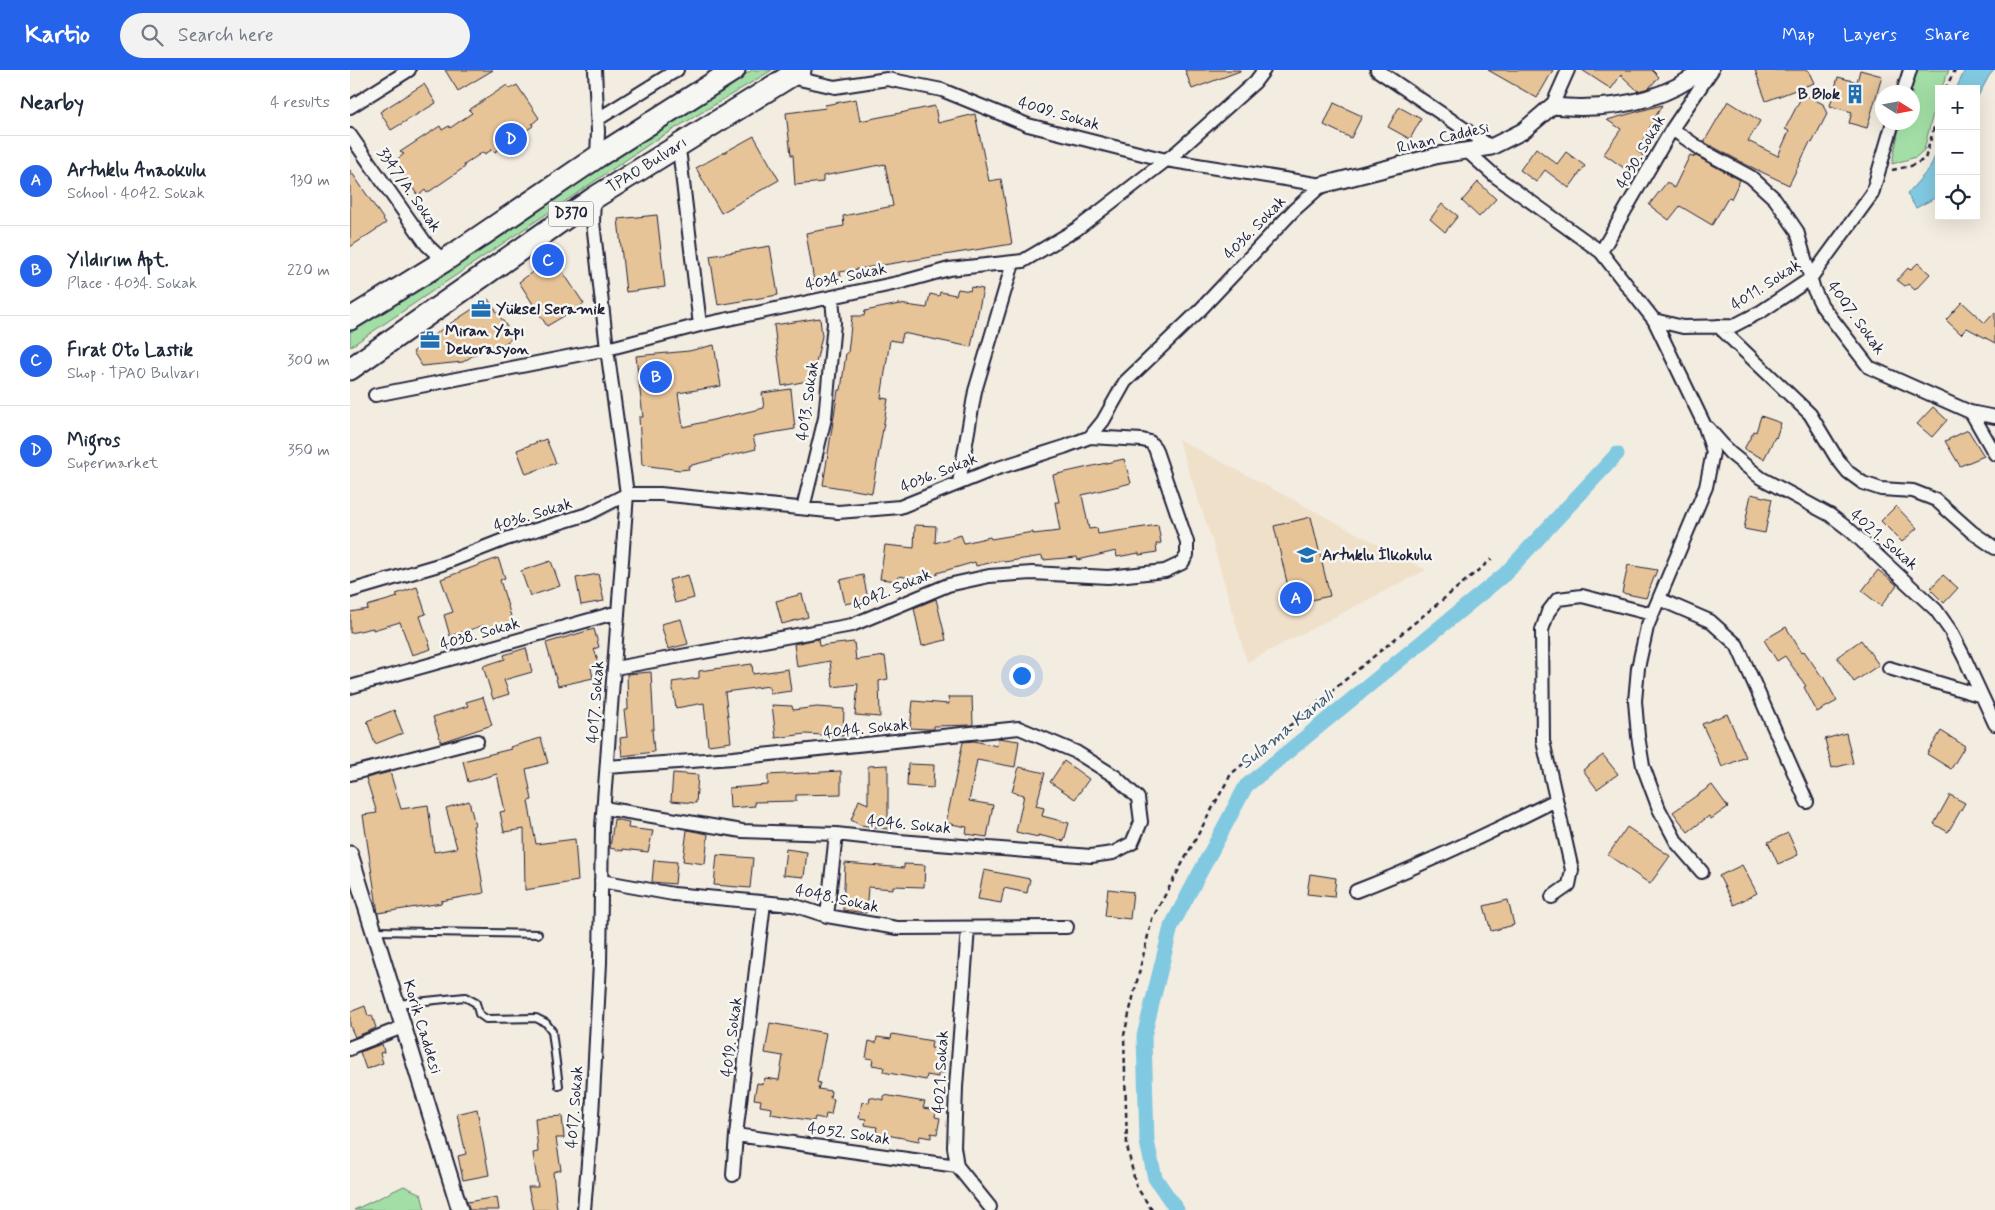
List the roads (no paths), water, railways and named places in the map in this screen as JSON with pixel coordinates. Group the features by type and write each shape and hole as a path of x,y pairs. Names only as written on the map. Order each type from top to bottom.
{"highway":[{"name":"TPAO Bulvarı","path":"350,319 444,262 597,157 734,70"},
{"name":"TPAO Bulvarı","path":"350,369 594,198 795,73"}],"street":[{"path":"350,107 409,70"},
{"path":"595,70 598,119 597,157"},
{"path":"598,119 677,70"},
{"name":"4034. Sokak","path":"375,395 607,349 700,325 902,282 950,269 1023,261 1077,229 1178,151 1255,82 1264,70"},
{"path":"1377,70 1395,75 1491,147"},
{"path":"1568,70 1552,106 1576,108 1616,106 1649,99 1690,80 1702,70"},
{"name":"4030. Sokak","path":"1601,252 1672,129 1712,70"},
{"path":"1905,85 1910,70"},
{"name":"4009. Sokak","path":"795,73 835,87 887,79 942,90 1028,125 1166,160 1322,185"},
{"name":"Rıhan Caddesi","path":"1322,185 1439,155 1491,147 1523,131 1552,106"},
{"name":"4007. Sokak","path":"1672,129 1705,152 1751,177 1775,198 1797,231 1810,279 1822,306 1869,367 1971,412 1995,416"},
{"name":"4011. Sokak","path":"1654,320 1683,327 1733,326 1762,311 1810,279 1872,194 1891,130"},
{"name":"3347/A. Sokak","path":"350,136 427,245 444,262"},
{"path":"677,145 700,325"},
{"path":"1467,151 1495,176 1601,252 1654,320 1704,424 1713,452 1706,487 1647,627 1637,676 1635,700 1643,766 1659,809 1677,843 1702,872"},
{"name":"4036. Sokak","path":"350,591 442,564 506,539 588,514 627,494 660,494 838,512 900,507 992,470 1090,437 1126,382 1200,310 1294,210 1322,185"},
{"name":"4017. Sokak","path":"584,1210 592,1116 600,963 604,808 627,494 607,349 593,222 594,198"},
{"path":"958,483 975,391 1013,263"},
{"name":"4013. Sokak","path":"804,508 825,418 834,324 832,297"},
{"path":"1718,326 1810,414 1836,457 1848,472 1863,482 1881,488 1913,491 1936,500 1972,532 1995,548"},
{"path":"1971,412 1995,454"},
{"name":"4021. Sokak","path":"1704,424 1730,453 1761,478 1830,515 1870,546 1890,567 1917,590 1936,610 1950,630 1995,724"},
{"name":"4042. Sokak","path":"615,668 852,625 948,585 989,576 1032,573 1108,577 1165,571 1182,563 1187,555 1187,542 1155,448 1150,442 1142,440 1090,437"},
{"path":"1552,897 1569,885 1572,870 1544,741 1542,630 1548,612 1558,599 1582,596 1652,614"},
{"path":"1659,599 1710,621 1737,645 1807,802"},
{"name":"4038. Sokak","path":"350,687 618,612"},
{"path":"1889,668 1982,696"},
{"name":"4044. Sokak","path":"607,767 783,754 1018,728 1076,752 1116,777"},
{"path":"350,774 477,741"},
{"name":"4046. Sokak","path":"604,808 742,831 836,834 898,841 1082,855 1113,854 1132,844 1141,822 1138,798 1116,777"},
{"path":"1356,891 1396,876 1471,842 1556,800"},
{"path":"827,916 836,834"},
{"name":"Korik Caddesi","path":"350,854 460,1210"},
{"name":"4048. Sokak","path":"601,882 673,894 793,905 827,916 897,928 1067,927"},
{"name":"4019. Sokak","path":"733,1175 736,1135 764,903"},
{"name":"4021. Sokak","path":"957,1166 954,1147 956,1087 968,928"},
{"path":"350,1049 370,1038 403,1027"},
{"name":"4052. Sokak","path":"736,1135 957,1166"},
{"path":"957,1166 990,1207"}],"lane":[{"path":"374,930 538,934"},
{"path":"397,1004 465,997 476,1003 479,1014 486,1019 536,1018 542,1020 552,1031 559,1086"}],"water":[{"path":"1965,70 1994,70 1980,93 1980,85 1958,85"},
{"path":"1935,156 1935,197 1916,208 1907,194 1930,168"}],"waterway":[{"name":"Sulama Kanalı","path":"1177,1210 1155,1178 1147,1142 1144,1036 1171,927 1246,786 1505,574 1617,454"}],"place":[{"name":"B Blok","path":"1855,94"},
{"name":"Migros","path":"511,139"},
{"name":"Fırat Oto Lastik","path":"548,260"},
{"name":"Yüksel Seramik","path":"481,309"},
{"name":"Miran Yapı Dekorasyon","path":"430,340"},
{"name":"Yıldırım Apt.","path":"656,377"},
{"name":"Artuklu İlkokulu","path":"1307,555"},
{"name":"Artuklu Anaokulu","path":"1296,598"}]}
